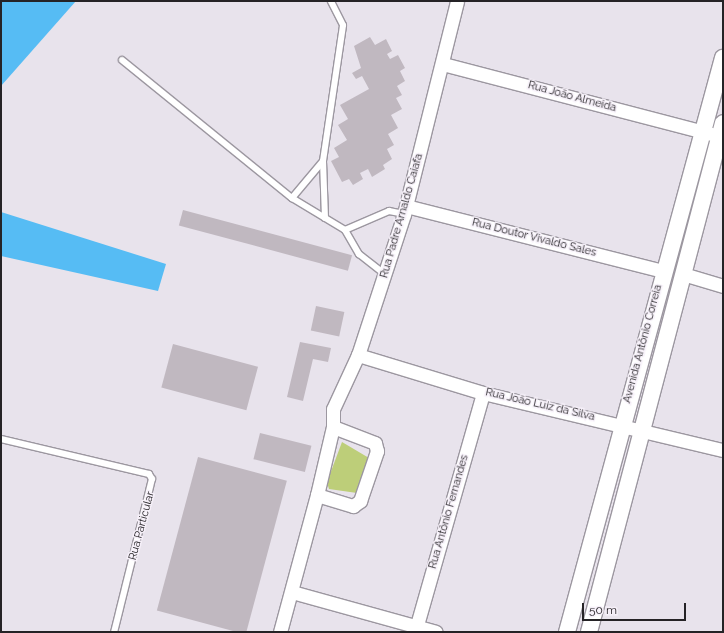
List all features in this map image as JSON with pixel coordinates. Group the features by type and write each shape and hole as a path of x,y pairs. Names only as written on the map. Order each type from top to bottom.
{"street":[{"name":"Rua Padre Arnaldo Caiafa","path":"280,632 317,496 333,427 333,409 358,355 405,210 443,64 457,1"},
{"name":"Avenida Antônio Correia","path":"567,632 662,271 723,58"},
{"name":"Rua João Almeida","path":"443,64 702,131 722,132"},
{"name":"Avenida Antônio Correia","path":"589,632 722,132"},
{"name":"Rua Doutor Vivaldo Sales","path":"405,210 662,271"},
{"path":"684,274 723,286"},
{"name":"Rua João Luiz da Silva","path":"358,355 484,393 644,429 723,450"},
{"name":"Rua Antônio Fernandes","path":"416,630 484,393"},
{"path":"317,496 353,506 360,502 377,451 375,443 333,427"},
{"path":"292,592 416,630 436,632"}],"lane":[{"path":"325,218 323,161 343,25 331,1"},
{"path":"122,60 292,198 345,230 358,254 385,275"},
{"path":"292,198 323,161"},
{"path":"345,230 389,211 405,210"},
{"name":"Rua Particular","path":"1,439 149,474 152,479 114,632"}],"green space":[{"path":"342,442 369,458 357,493 329,489 327,482"}],"water":[{"path":"1,1 76,1 1,86"},
{"path":"1,212 166,264 158,291 1,256"}],"building":[{"path":"370,37 375,45 386,39 392,51 387,54 390,59 398,55 405,68 400,71 405,81 397,86 402,95 396,98 402,109 391,115 398,128 388,134 394,145 387,149 392,159 383,165 385,169 372,177 368,169 360,173 363,179 353,185 349,179 342,182 331,161 339,157 334,148 347,140 338,125 348,119 340,105 369,89 362,76 356,79 352,73 361,68 354,46"},
{"path":"183,210 352,255 348,271 179,225"},
{"path":"316,306 344,312 339,336 311,330"},
{"path":"300,342 331,348 328,362 313,359 303,401 287,397"},
{"path":"173,344 258,367 246,410 161,387"},
{"path":"260,433 311,446 305,472 253,459"},
{"path":"198,457 287,481 246,632 237,632 157,611"}]}
